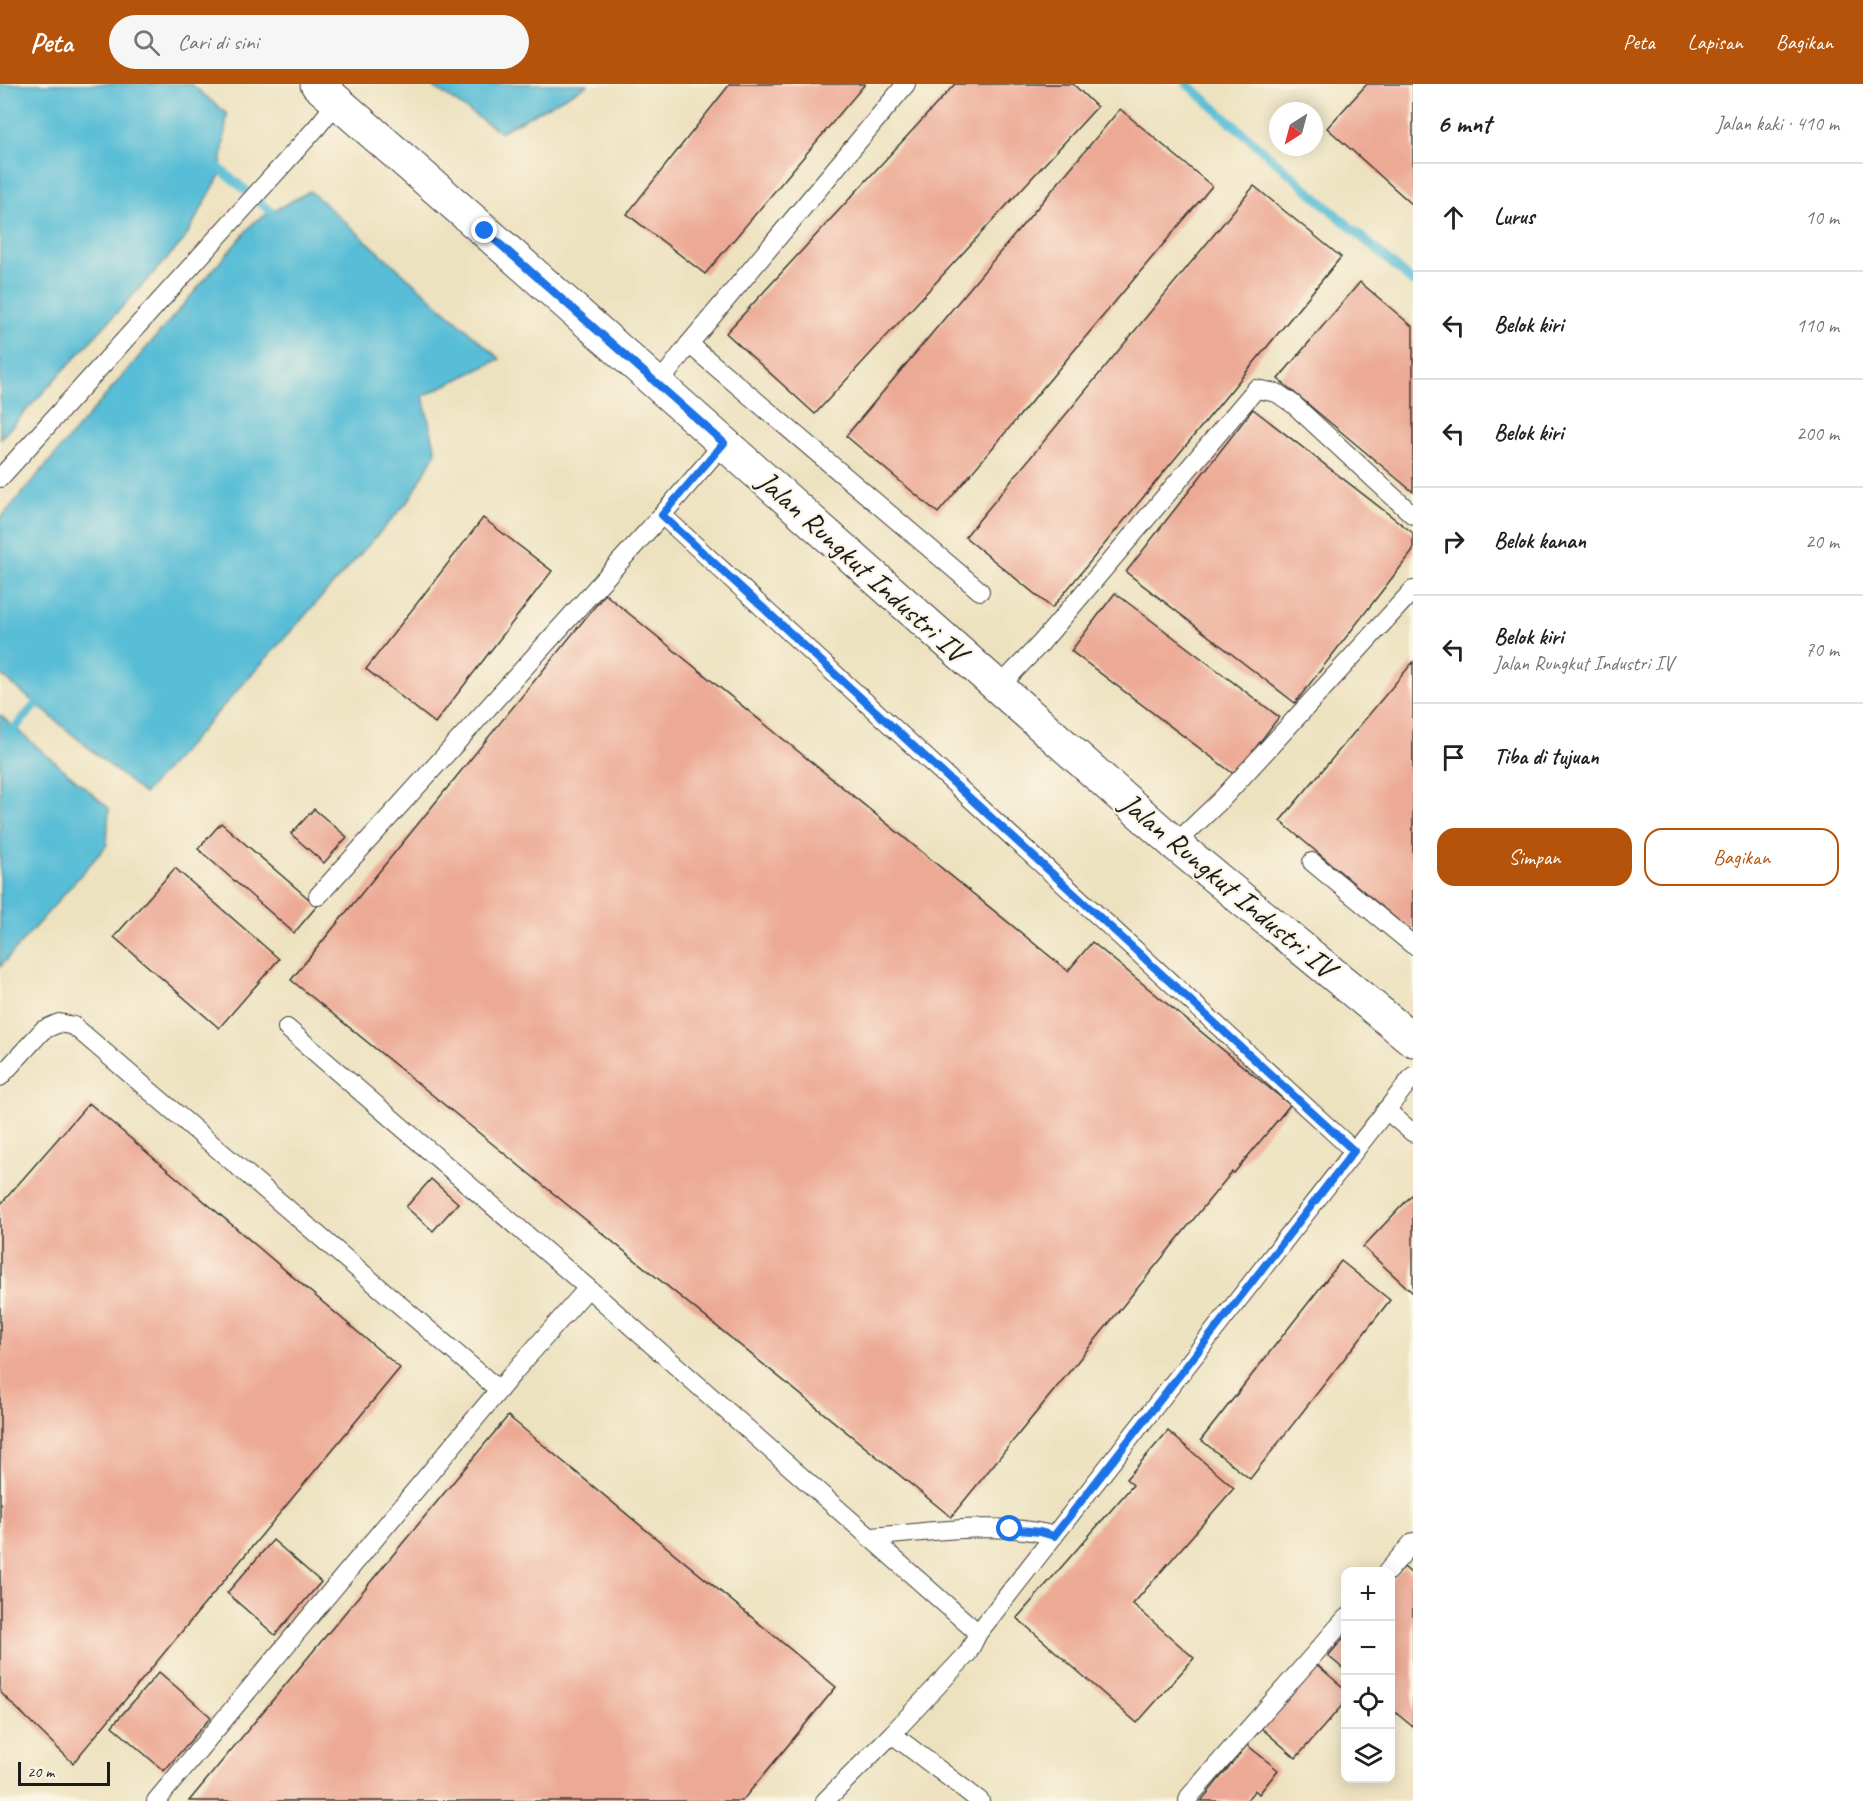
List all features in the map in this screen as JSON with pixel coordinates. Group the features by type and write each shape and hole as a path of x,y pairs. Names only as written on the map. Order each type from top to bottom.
{"street":[{"name":"Jalan Rungkut Industri IV","path":"327,93 1175,844 1413,1040"}],"lane":[{"path":"658,385 906,84"},
{"path":"0,478 293,153 327,93"},
{"path":"690,344 980,591"},
{"path":"999,687 1041,643 1256,389 1277,393 1293,404 1413,515"},
{"path":"318,896 662,515 724,443"},
{"path":"662,515 1354,1151"},
{"path":"1175,844 1221,800 1413,591"},
{"path":"1312,862 1413,945"},
{"path":"0,1077 43,1030 59,1023 74,1026 499,1390"},
{"path":"288,1028 588,1288 978,1633"},
{"path":"825,1801 968,1653 978,1633 1413,1076"},
{"path":"1386,1110 1413,1132"},
{"path":"156,1801 514,1372 588,1288"},
{"path":"869,1537 1010,1529 1054,1536"},
{"path":"1391,1567 1413,1542"},
{"path":"1188,1801 1189,1797 1343,1621"},
{"path":"892,1734 980,1801"}],"water":[{"path":"0,84 191,84 227,114 220,175 184,240 0,439"},
{"path":"429,84 589,84 500,132"},
{"path":"310,191 500,359 423,396 436,452 410,499 144,794 0,674 0,519 255,221"},
{"path":"0,715 109,808 107,845 0,967"}],"building":[{"path":"730,84 865,84 705,274 627,214"},
{"path":"955,84 1073,84 1097,107 815,414 726,333"},
{"path":"1367,84 1413,84 1413,205 1327,128"},
{"path":"1120,109 1212,186 938,513 846,436"},
{"path":"1254,186 1341,257 1052,608 965,537"},
{"path":"1360,282 1413,327 1413,492 1278,379"},
{"path":"1253,409 1413,533 1413,551 1295,703 1126,572"},
{"path":"483,518 552,571 435,723 366,669"},
{"path":"1115,593 1279,717 1235,775 1071,651"},
{"path":"605,594 1068,971 1092,942 1290,1105 1234,1173 1232,1172 951,1517 291,980"},
{"path":"1413,662 1413,933 1280,821"},
{"path":"314,809 347,837 324,863 291,834"},
{"path":"221,823 317,906 294,933 198,849"},
{"path":"175,868 279,959 219,1028 114,937"},
{"path":"89,1103 400,1368 73,1763 0,1692 0,1205"},
{"path":"431,1179 458,1203 433,1231 406,1207"},
{"path":"1413,1194 1413,1293 1363,1247"},
{"path":"1341,1261 1390,1300 1250,1479 1201,1440"},
{"path":"508,1416 836,1687 742,1801 189,1801"},
{"path":"1168,1431 1234,1488 1133,1604 1194,1658 1137,1723 1017,1618 1133,1485 1126,1479"},
{"path":"273,1540 321,1582 275,1635 227,1593"},
{"path":"1404,1567 1413,1575 1413,1727 1395,1712 1395,1577"},
{"path":"1341,1641 1341,1667 1328,1656"},
{"path":"1315,1663 1341,1686 1341,1707 1296,1758 1260,1727"},
{"path":"159,1672 211,1717 164,1771 112,1726"},
{"path":"1247,1745 1278,1770 1259,1794 1255,1790 1246,1801 1201,1801"}],"waterway":[{"path":"1187,84 1413,282"},
{"path":"213,163 281,220"},
{"path":"0,745 44,695"}],"route":[{"path":"485,231 724,443 662,515 1354,1151 1054,1536 1010,1529"}]}
